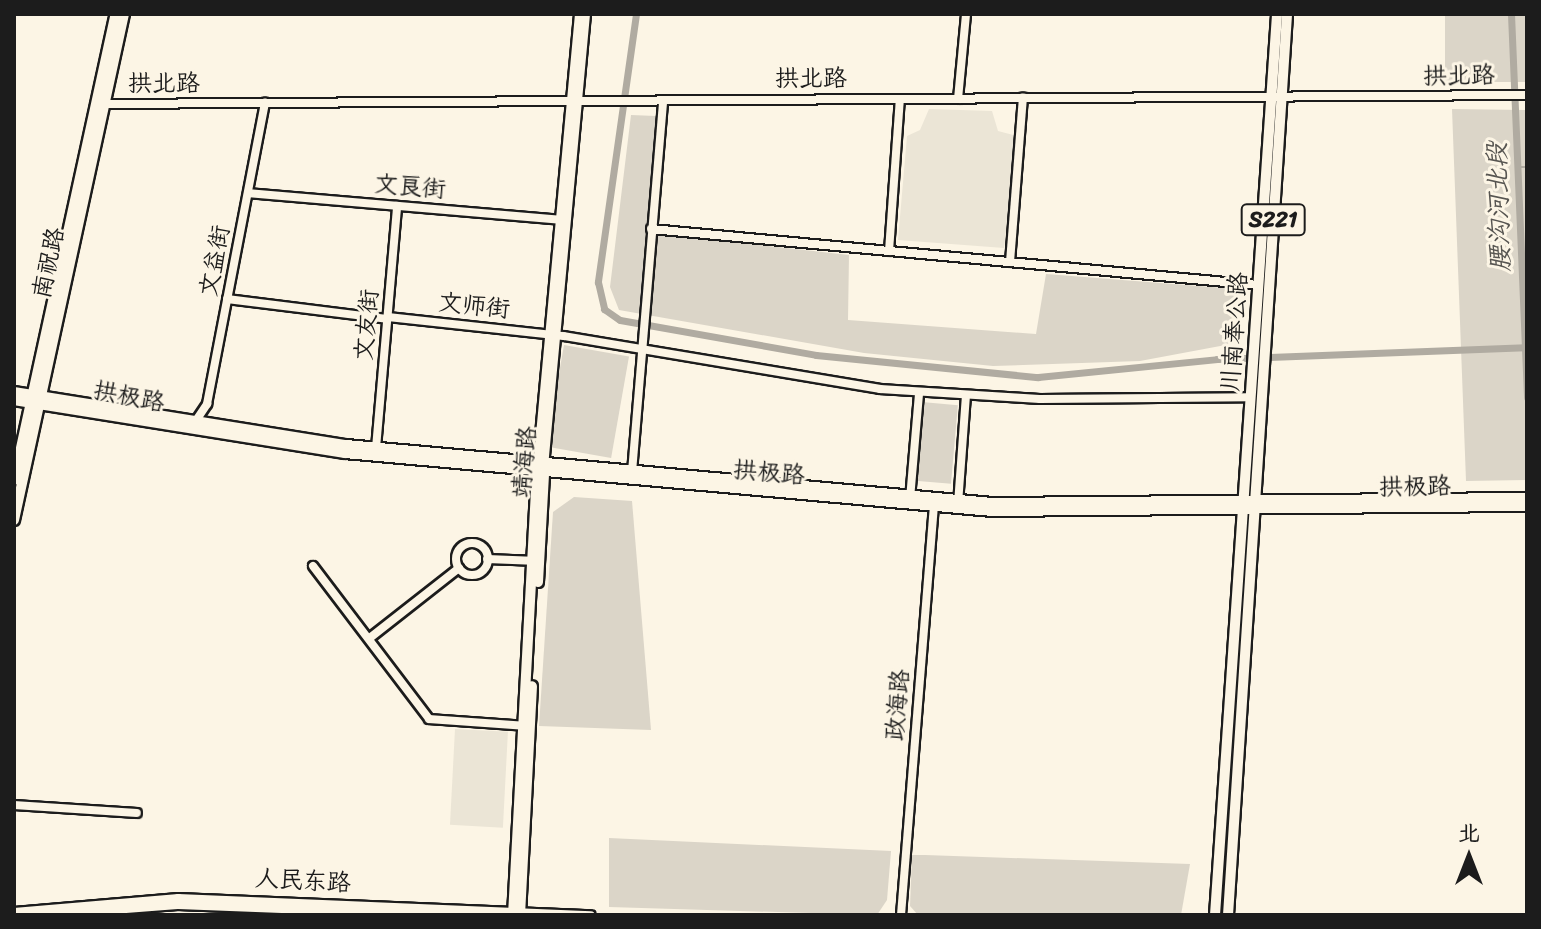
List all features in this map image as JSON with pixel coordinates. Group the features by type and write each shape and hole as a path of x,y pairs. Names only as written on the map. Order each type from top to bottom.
{"main road":[{"name":"南祝路","path":"100,104 116,14"},
{"name":"南祝路","path":"14,480 100,104 124,14"},
{"name":"川南奉公路","path":"1248,505 1277,96 1277,14"},
{"name":"川南奉公路","path":"1260,344 1258,285 1287,14"},
{"name":"川南奉公路","path":"1248,505 1250,397 1257,374"},
{"name":"拱极路","path":"14,392 270,443 958,504 1248,505 1519,500 1527,506"},
{"name":"南祝路","path":"14,520 35,397"},
{"name":"拱极路","path":"14,400 35,397 376,448 541,468 632,472 910,500"},
{"name":"靖海路","path":"517,913 541,468"},
{"path":"1215,915 1248,505"},
{"path":"1228,915 1254,592 1248,505"}],"street":[{"name":"靖海路","path":"575,101 579,14"},
{"name":"靖海路","path":"541,468 586,14"},
{"path":"958,99 966,14"},
{"name":"拱北路","path":"100,104 1527,95"},
{"path":"1010,262 1023,98"},
{"path":"889,251 900,99"},
{"path":"632,472 639,352 663,101"},
{"name":"文益街","path":"195,422 207,404 265,103"},
{"name":"文良街","path":"248,193 564,220"},
{"name":"文友街","path":"376,448 397,206"},
{"path":"651,229 1258,285"},
{"name":"文师街","path":"227,299 553,335 639,352 919,393 966,396 1250,397"},
{"path":"910,500 919,393"},
{"path":"958,504 966,396"},
{"name":"政海路","path":"901,915 934,502"},
{"path":"459,568 457,553 467,544 481,546 487,559"},
{"path":"487,559 535,561"},
{"path":"459,568 478,573 487,559"},
{"path":"313,566 371,637 429,719 526,726"},
{"path":"371,637 459,568"},
{"path":"14,805 137,813"},
{"name":"人民东路","path":"14,912 178,898 591,915"},
{"name":"人民东路","path":"48,915 178,905 444,915"}],"shaded area":[{"path":"1445,14 1527,14 1527,82 1445,82"},
{"path":"929,109 992,111 998,131 1017,136 1004,248 898,240 907,136 920,130"},
{"path":"1452,109 1527,110 1527,480 1466,481"},
{"path":"631,115 656,116 646,232 849,255 848,320 1036,334 1046,274 1237,289 1231,344 1140,361 993,366 864,353 619,310 610,287"},
{"path":"564,345 629,356 611,458 546,446"},
{"path":"922,402 958,405 951,484 915,481"},
{"path":"574,497 632,501 651,730 539,726 553,512"},
{"path":"455,729 508,732 503,828 450,825"},
{"path":"609,838 891,851 887,900 877,915 609,907"},
{"path":"912,855 1190,864 1181,915 918,915 910,906"}],"waterway":[{"path":"636,14 598,282 604,309 620,320 816,355 1038,377 1217,359 1525,347"},
{"name":"腰沟河北段","path":"1511,14 1527,398"},
{"path":"1516,167 1527,167"}]}
